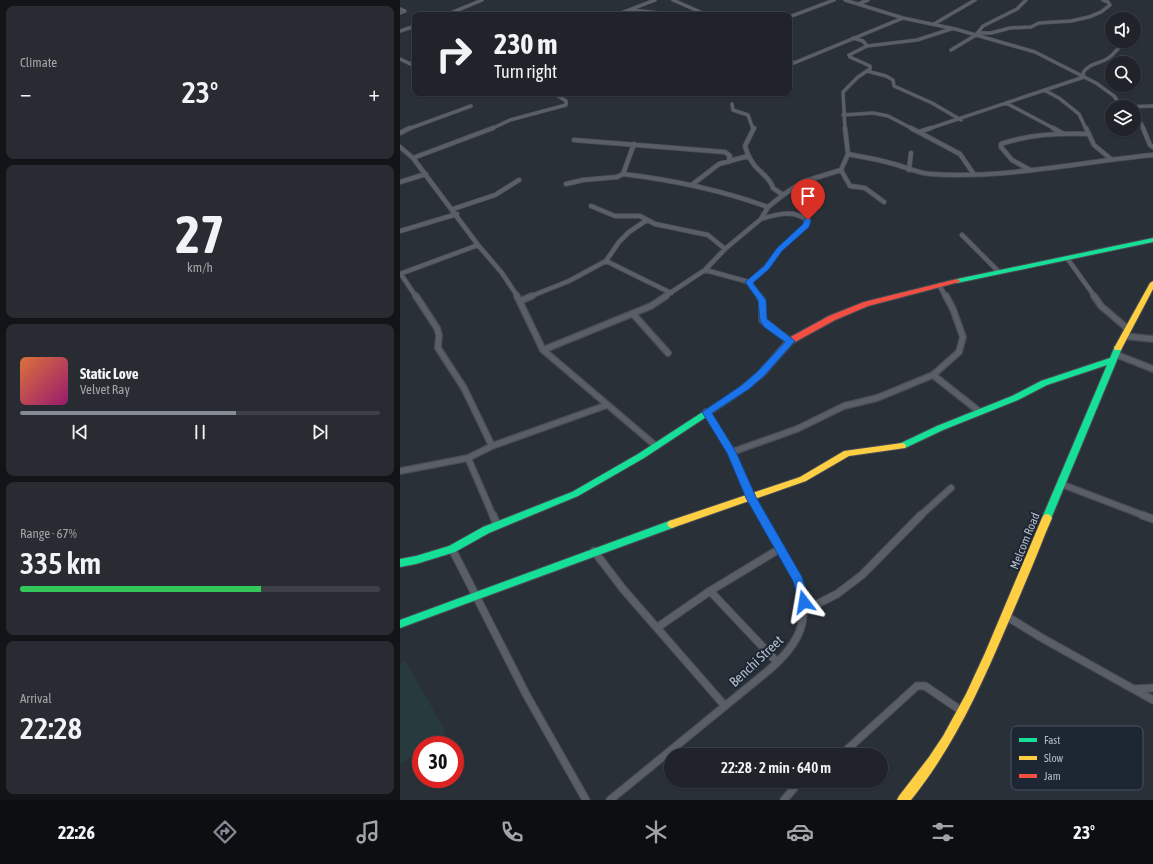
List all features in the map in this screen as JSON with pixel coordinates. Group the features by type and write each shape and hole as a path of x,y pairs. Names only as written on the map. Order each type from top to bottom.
{"street":[{"path":"453,12 482,0"},
{"path":"624,12 654,0"},
{"path":"673,0 677,3 702,12"},
{"path":"792,16 834,0"},
{"path":"845,0 903,18 977,34 1035,52 1084,77 1114,96 1117,100"},
{"path":"858,4 868,0"},
{"path":"934,24 975,0"},
{"path":"951,50 977,34 983,26 1017,9 1026,0"},
{"path":"977,34 990,33 1010,28 1031,27 1039,22 1071,21 1089,17 1101,12 1110,5 1104,0"},
{"path":"400,9 404,11 400,13"},
{"path":"630,10 650,12"},
{"path":"792,61 794,63 903,18"},
{"path":"400,31 412,27"},
{"path":"543,350 651,306 706,270 725,249 743,236 761,219 768,207 783,195 802,182 841,170 848,154 843,115 844,92 858,77 867,72 870,66 853,60 849,55 864,49 867,46 917,40 935,33 955,29"},
{"path":"853,38 863,41 867,46"},
{"path":"1084,77 1083,73 1085,69 1106,60 1118,48"},
{"path":"400,59 412,65"},
{"path":"867,72 886,76 893,80 894,86 932,103 961,120"},
{"path":"920,132 961,120 1084,77"},
{"path":"1044,90 1059,98 1079,114 1094,145 1111,159"},
{"path":"413,158 456,141 486,132 510,120 566,105 566,101 558,96"},
{"path":"1006,103 1063,133"},
{"path":"732,104 733,110 748,115 754,128 745,146 748,156 763,176 772,183 773,188 783,195"},
{"path":"400,133 417,125 471,106"},
{"path":"1141,106 1153,106"},
{"path":"843,115 865,113 884,114 960,154 973,174"},
{"path":"1141,123 1150,145 1153,148"},
{"path":"1030,170 1011,159 1001,147 1001,144 1018,138 1063,133 1089,134"},
{"path":"574,140 725,152 730,156 728,162"},
{"path":"623,174 634,144"},
{"path":"400,147 413,158 426,174 478,244 502,273 520,301 543,350 656,446"},
{"path":"909,170 911,153"},
{"path":"848,154 891,163 909,170 930,174 1000,174 1111,159 1153,155"},
{"path":"693,184 719,164 748,156"},
{"path":"841,170 850,186 865,188 884,202"},
{"path":"400,182 426,174"},
{"path":"566,184 583,180 617,177 623,174 693,184 768,207"},
{"path":"400,231 455,212 495,195 519,180"},
{"path":"591,206 614,216 640,216 665,226 708,235 725,249"},
{"path":"749,282 766,267 780,249 807,225 808,221 788,213 761,219"},
{"path":"520,301 569,281 606,261 619,242 629,232 647,220"},
{"path":"962,234 999,272"},
{"path":"400,563 416,560 452,549 475,535 497,525 575,494 656,446 746,387 761,374 790,341 832,318 866,304 939,285 1153,240"},
{"path":"478,244 400,274 437,328 439,335 438,348 464,388 492,446"},
{"path":"1067,258 1101,306 1126,333 1153,339"},
{"path":"606,261 671,293"},
{"path":"706,270 749,282 762,300 762,320 790,341"},
{"name":"Melcom Road","path":"903,800 917,786 931,767 963,712 995,646 1006,616 1114,357 1153,283"},
{"path":"732,452 797,429 844,406 873,399 932,375 959,352 963,337 953,309 939,285"},
{"path":"633,314 668,353"},
{"path":"400,624 476,597 594,551 803,479 847,453 906,445 1015,398 1044,383 1114,357 1153,369"},
{"path":"932,375 980,412"},
{"path":"400,471 468,458 492,446 607,405"},
{"name":"Benchi Street","path":"610,800 777,662 796,641 802,625 805,610 803,593 798,580 751,498 732,452 706,412"},
{"path":"468,458 497,525"},
{"path":"1061,484 1153,519"},
{"path":"805,610 837,594 862,575 918,518 951,488"},
{"path":"658,627 710,591 781,548"},
{"path":"452,549 527,696 586,800"},
{"path":"594,551 624,589 725,706"},
{"path":"710,591 777,662"},
{"path":"1006,616 1026,629 1134,688 1153,700"},
{"path":"849,748 917,686 925,686 963,712"},
{"path":"1134,688 1153,688"},
{"path":"784,800 794,788"}],"green space":[{"path":"405,660 446,732 440,736 412,736 412,756 400,764 400,664"}],"traffic: fast":[{"path":"957,281 1153,240"},
{"path":"1047,518 1118,348"},
{"path":"902,446 940,428 1015,398 1044,383 1113,360"},
{"path":"400,563 416,560 452,549 486,530 575,494 641,456 738,392"},
{"path":"400,624 672,524"}],"traffic: slow":[{"path":"1118,348 1153,283"},
{"path":"672,524 803,479 847,453 902,446"},
{"path":"903,800 919,781 947,740 970,698 1047,518"}],"traffic: jam":[{"path":"738,392 761,374 790,341 832,318 866,304 957,281"}],"route":[{"path":"804,602 803,593 798,580 751,498 732,452 706,412 746,387 761,374 790,341 762,320 762,300 753,290 749,282 766,267 780,249 807,225 808,220"}]}
